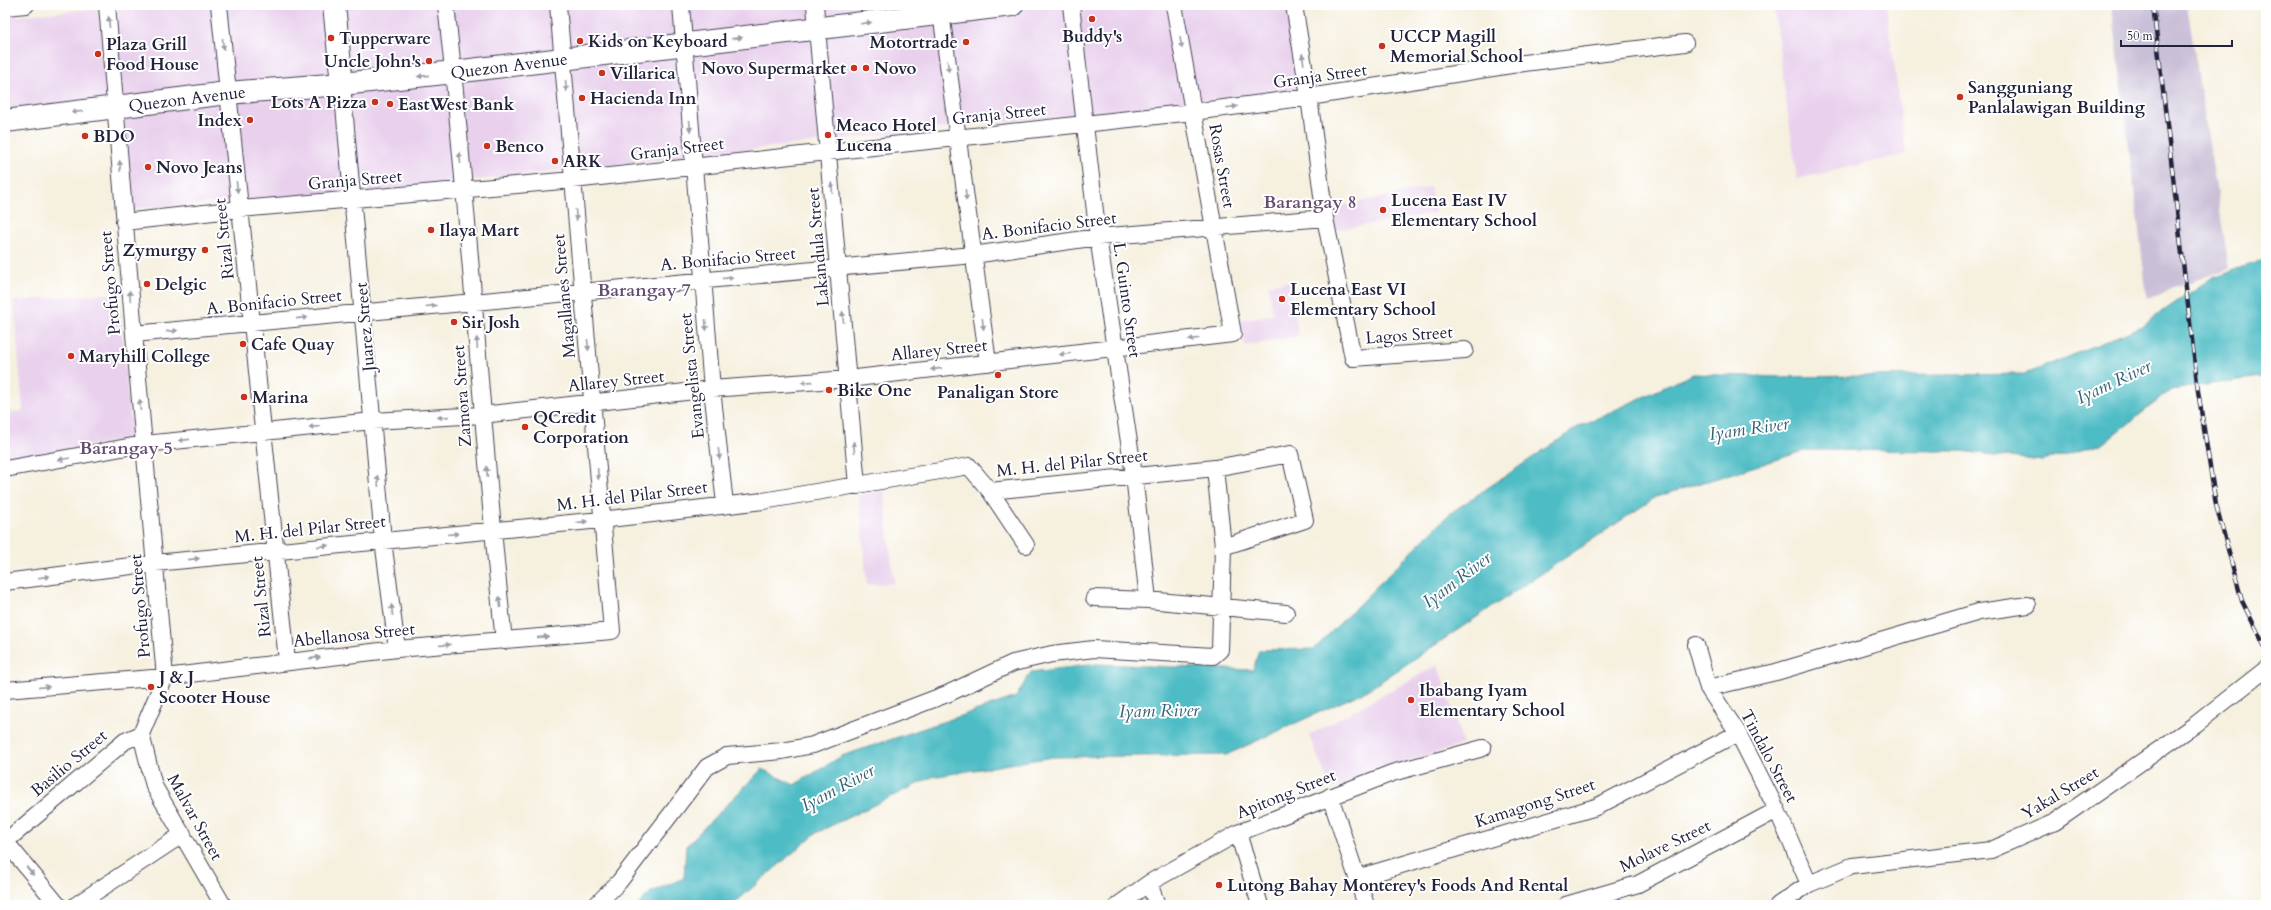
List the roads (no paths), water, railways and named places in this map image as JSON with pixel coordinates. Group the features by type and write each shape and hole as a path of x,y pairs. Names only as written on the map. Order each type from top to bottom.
{"main road":[{"name":"Juarez Street","path":"334,5 342,84"},
{"name":"Quezon Avenue","path":"5,121 227,93 342,84 685,45 818,29 940,9 1012,5"}],"street":[{"path":"5,7 26,5"},
{"name":"Profugo Street","path":"107,5 124,222 165,677"},
{"name":"Rizal Street","path":"219,5 287,661"},
{"name":"Zamora Street","path":"446,5 454,72 492,531 504,640"},
{"name":"Magallanes Street","path":"558,5 564,59 573,180 593,402 601,520 612,631"},
{"name":"Evangelista Street","path":"681,5 702,280 712,390 725,504"},
{"name":"Lakandula Street","path":"815,5 857,486"},
{"name":"L. Guinto Street","path":"1070,5 1098,238 1134,475 1148,600"},
{"name":"Rosas Street","path":"1174,5 1233,334"},
{"name":"Lagos Street","path":"1294,5 1309,97 1325,218 1353,358 1465,350"},
{"path":"940,9 988,364"},
{"name":"Granja Street","path":"124,222 240,209 573,180 1193,112 1309,97 1524,64 1685,43"},
{"name":"Juarez Street","path":"342,84 364,312 383,540 397,649"},
{"name":"A. Bonifacio Street","path":"134,334 973,255 1098,238 1325,218"},
{"name":"Allarey Street","path":"5,469 144,444 373,421 482,414 712,390 848,379 988,364 1233,334"},
{"name":"M. H. del Pilar Street","path":"5,582 155,563 601,520 725,504 763,502 969,466 990,491 1134,475 1214,468 1290,454 1305,520 1224,547"},
{"path":"596,905 619,882 707,767 727,756 782,751 813,745 947,694 1014,663 1052,654 1094,649 1213,656 1220,650 1224,547 1214,468"},
{"path":"990,491 1026,545"},
{"path":"1094,598 1148,600 1286,613"},
{"path":"1708,688 1776,672 1979,612 2028,605"},
{"name":"Abellanosa Street","path":"5,690 165,677 287,661 397,649 612,631"},
{"name":"Tindalo Street","path":"1696,645 1708,688 1738,734 1777,810 1809,884"},
{"name":"Yakal Street","path":"1778,905 1809,884 1852,866 1991,850 2055,822 2196,724 2266,668"},
{"path":"141,734 165,677"},
{"name":"Malvar Street","path":"141,734 154,786 223,905"},
{"name":"Basilio Street","path":"5,841 125,741 141,734"},
{"name":"Kamagong Street","path":"1357,878 1596,807 1738,734"},
{"name":"Apitong Street","path":"1118,905 1149,883 1238,833 1392,773 1483,748"},
{"path":"1330,796 1366,905"},
{"name":"Molave Street","path":"1566,905 1638,884 1777,810"},
{"path":"1238,833 1260,905"},
{"path":"76,905 183,834"},
{"path":"5,841 58,905"},
{"path":"1149,883 1157,905"}],"water":[{"name":"Iyam River","path":"2266,259 2266,376 2171,390 2103,444 2042,461 1962,451 1807,450 1656,497 1368,690 1226,755 1052,757 932,777 816,833 732,905 638,905 651,892 684,878 686,846 762,769 794,785 842,756 1016,697 1031,672 1097,664 1253,670 1259,650 1314,649 1449,514 1578,427 1693,374 1780,377 2026,374 2140,327 2213,277"}],"railway":[{"path":"2153,5 2198,391 2216,505 2242,601 2266,649"}],"place":[{"name":"Buddy's","path":"1092,19"},
{"name":"Tupperware","path":"331,38"},
{"name":"Kids on Keyboard","path":"580,41"},
{"name":"Motortrade","path":"966,42"},
{"name":"UCCP Magill Memorial School","path":"1382,46"},
{"name":"Plaza Grill Food House","path":"98,54"},
{"name":"Uncle John's","path":"429,61"},
{"name":"Novo Supermarket","path":"854,68"},
{"name":"Novo","path":"866,68"},
{"name":"Villarica","path":"602,73"},
{"name":"Sangguniang Panlalawigan Building","path":"1960,97"},
{"name":"Hacienda Inn","path":"582,98"},
{"name":"Lots A Pizza","path":"375,102"},
{"name":"EastWest Bank","path":"390,104"},
{"name":"Index","path":"250,120"},
{"name":"Meaco Hotel Lucena","path":"828,135"},
{"name":"BDO","path":"85,136"},
{"name":"Benco","path":"487,146"},
{"name":"ARK","path":"555,161"},
{"name":"Novo Jeans","path":"148,167"},
{"name":"Lucena East IV Elementary School","path":"1383,210"},
{"name":"Ilaya Mart","path":"431,230"},
{"name":"Zymurgy","path":"205,250"},
{"name":"Delgic","path":"147,284"},
{"name":"Lucena East VI Elementary School","path":"1282,299"},
{"name":"Sir Josh","path":"454,322"},
{"name":"Cafe Quay","path":"243,344"},
{"name":"Maryhill College","path":"71,356"},
{"name":"Panaligan Store","path":"998,375"},
{"name":"Bike One","path":"829,390"},
{"name":"Marina","path":"244,397"},
{"name":"QCredit Corporation","path":"525,427"},
{"name":"J & J Scooter House","path":"151,687"},
{"name":"Ibabang Iyam Elementary School","path":"1411,700"},
{"name":"Lutong Bahay Monterey's Foods And Rental","path":"1219,885"}],"district":[{"name":"Barangay 8","path":"1310,202"},
{"name":"Barangay 7","path":"644,290"},
{"name":"Barangay 5","path":"126,448"}]}
